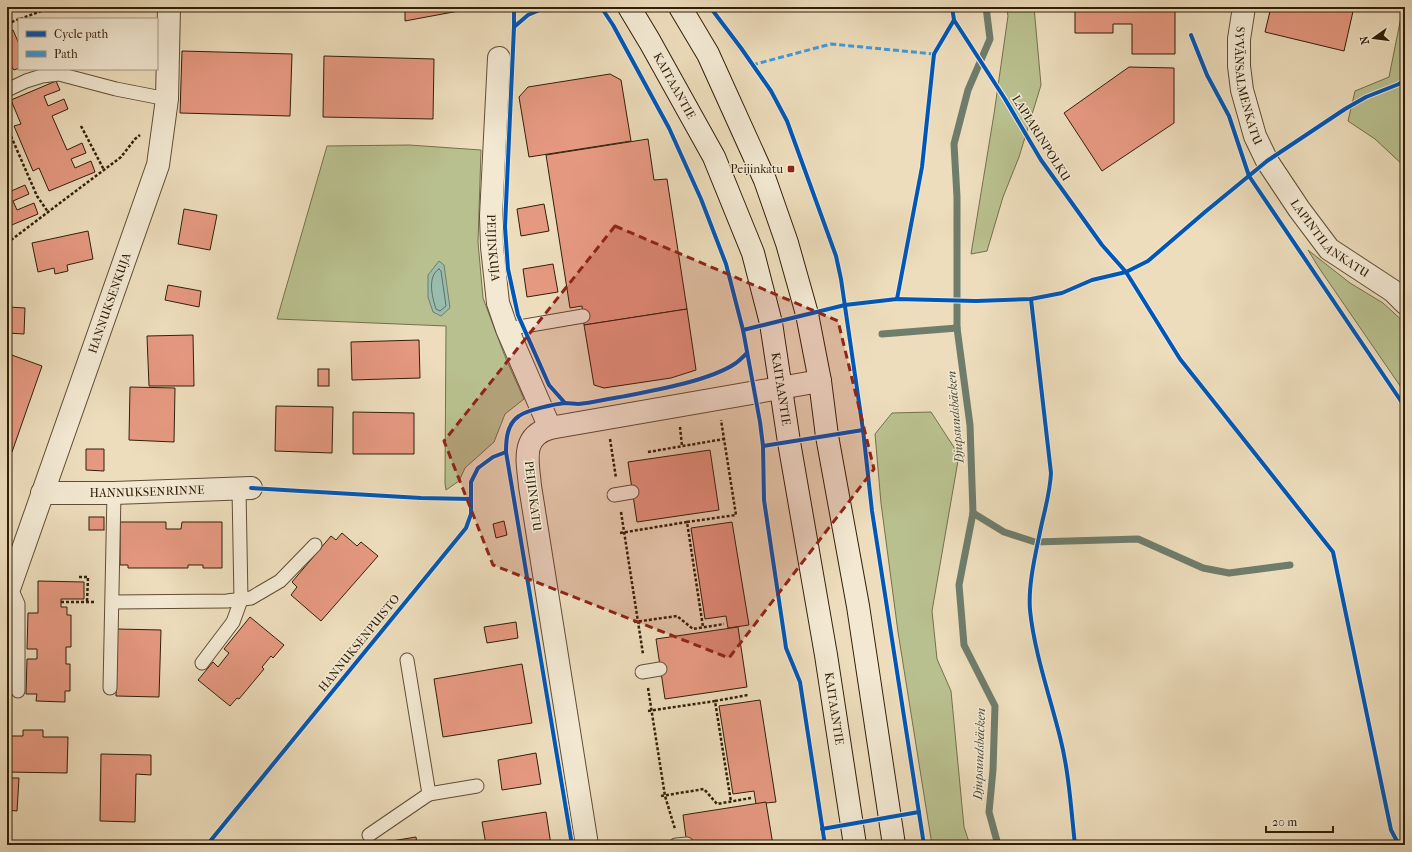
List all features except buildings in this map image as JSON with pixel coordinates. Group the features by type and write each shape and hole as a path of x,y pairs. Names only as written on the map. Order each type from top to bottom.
{"street":[{"name":"HANNUKSENKUJA","path":"8,588 158,166 167,100 169,7"},
{"name":"KAITAANTIE","path":"629,7 714,157 753,253 772,323 789,442 826,655 855,845"},
{"path":"680,7 708,54 765,180 787,243 807,314 820,381 827,436 858,606 894,845"},
{"name":"SYVÄNSALMENKATU","path":"1244,7 1239,39 1239,66 1242,90 1255,136 1267,161"},
{"name":"PEIJINKUJA","path":"499,58 492,194 492,247 498,303 507,328 550,428"},
{"name":"LAPINTILANKATU","path":"1267,161 1298,209 1329,249 1393,291 1405,303"},
{"name":"PEIJINKATU","path":"587,845 531,492 527,459 528,446 534,436 541,431 550,428 820,381"},
{"name":"HANNUKSENRINNE","path":"42,493 114,493 245,488"}],"lane":[{"path":"7,90 26,81 42,76 59,74 116,89 167,100"},
{"path":"507,328 583,316"},
{"path":"202,663 233,622 241,600 245,488"},
{"path":"616,495 632,492"},
{"path":"110,688 113,602 114,493"},
{"path":"113,602 227,601 251,598 280,581 314,545"},
{"path":"8,588 18,604 18,691"},
{"path":"407,660 429,794"},
{"path":"644,672 660,669"},
{"path":"369,835 429,794 477,786"}],"path":[{"path":"22,18 52,7"},
{"path":"7,24 18,19"},
{"path":"7,243 121,157 135,139 144,133 163,125"},
{"path":"81,126 104,170"},
{"path":"7,127 37,196 48,212"},
{"path":"620,534 736,515 721,420"},
{"path":"679,421 682,446"},
{"path":"610,438 616,495 624,533 663,796 681,844"},
{"path":"648,452 724,439"},
{"path":"687,522 703,627"},
{"path":"79,577 88,577 87,602"},
{"path":"61,602 113,602"},
{"path":"636,622 677,616 693,629 724,624"},
{"path":"650,711 748,695"},
{"path":"715,701 730,802"},
{"path":"663,796 704,789 717,804 751,798"}],"highlighted area":[{"path":"615,226 838,321 874,469 729,658 493,565 444,441"}],"green space":[{"path":"1006,7 1034,7 1041,85 1019,157 1003,197 987,251 971,254 994,114 1008,16"},
{"path":"1403,7 1405,7 1405,167 1375,139 1348,121 1355,91 1389,77"},
{"path":"409,145 481,150 478,242 483,298 506,359 524,399 505,414 494,442 465,468 459,481 446,490 446,326 277,319 327,146"},
{"path":"1308,250 1350,283 1383,303 1405,323 1405,393 1319,268"},
{"path":"931,412 959,455 932,611 937,659 951,691 964,827 970,845 932,845 898,632 881,503 875,434 892,413"}],"water":[{"path":"439,261 444,265 450,308 441,316 433,312 428,297 428,275"}],"waterway":[{"name":"Djupsundsbäcken","path":"986,7 990,39 968,90 954,144 957,197 957,328 970,425 973,513 959,585 964,645 995,706 993,770 989,812 998,845"},
{"path":"882,334 957,328"},
{"path":"973,513 1004,532 1035,542 1138,539 1203,568 1229,573 1290,565"}],"marked path":[{"path":"752,65 831,44 934,54"}],"cycle path":[{"path":"514,7 514,27 528,15 547,7"},
{"path":"601,7 613,25 669,128 701,199 726,264 743,330 760,422 763,446 764,500 786,648 800,682 825,845"},
{"path":"710,7 771,91 787,121 836,256 841,279 863,430 872,511 924,845"},
{"name":"LAPIARINPOLKU","path":"952,7 954,20 1005,99 1041,160 1102,245 1126,272 1180,359 1333,552 1391,830 1399,845"},
{"path":"897,299 922,167 934,54 954,20"},
{"path":"514,27 505,227 508,269 518,315 549,385 565,403"},
{"path":"1191,35 1207,75 1229,116 1249,176 1405,407"},
{"path":"743,330 845,305 897,299 976,301 1031,299 1062,293 1092,280 1126,272 1148,261 1267,161 1345,109 1366,97 1399,84 1405,80"},
{"path":"1031,299 1051,473 1048,496 1032,571 1030,610 1035,642 1066,764 1075,845"},
{"path":"572,845 506,452 508,432 515,419 528,412 565,403 578,404 594,402 696,380 725,369 736,363 747,353"},
{"path":"763,446 863,430"},
{"name":"HANNUKSENPUISTO","path":"207,845 466,528 471,514 471,482 478,468 493,457 506,452"},
{"path":"251,488 421,498 471,499"},
{"path":"822,829 919,812"}],"place":[{"name":"Peijinkatu","path":"791,169"}]}
